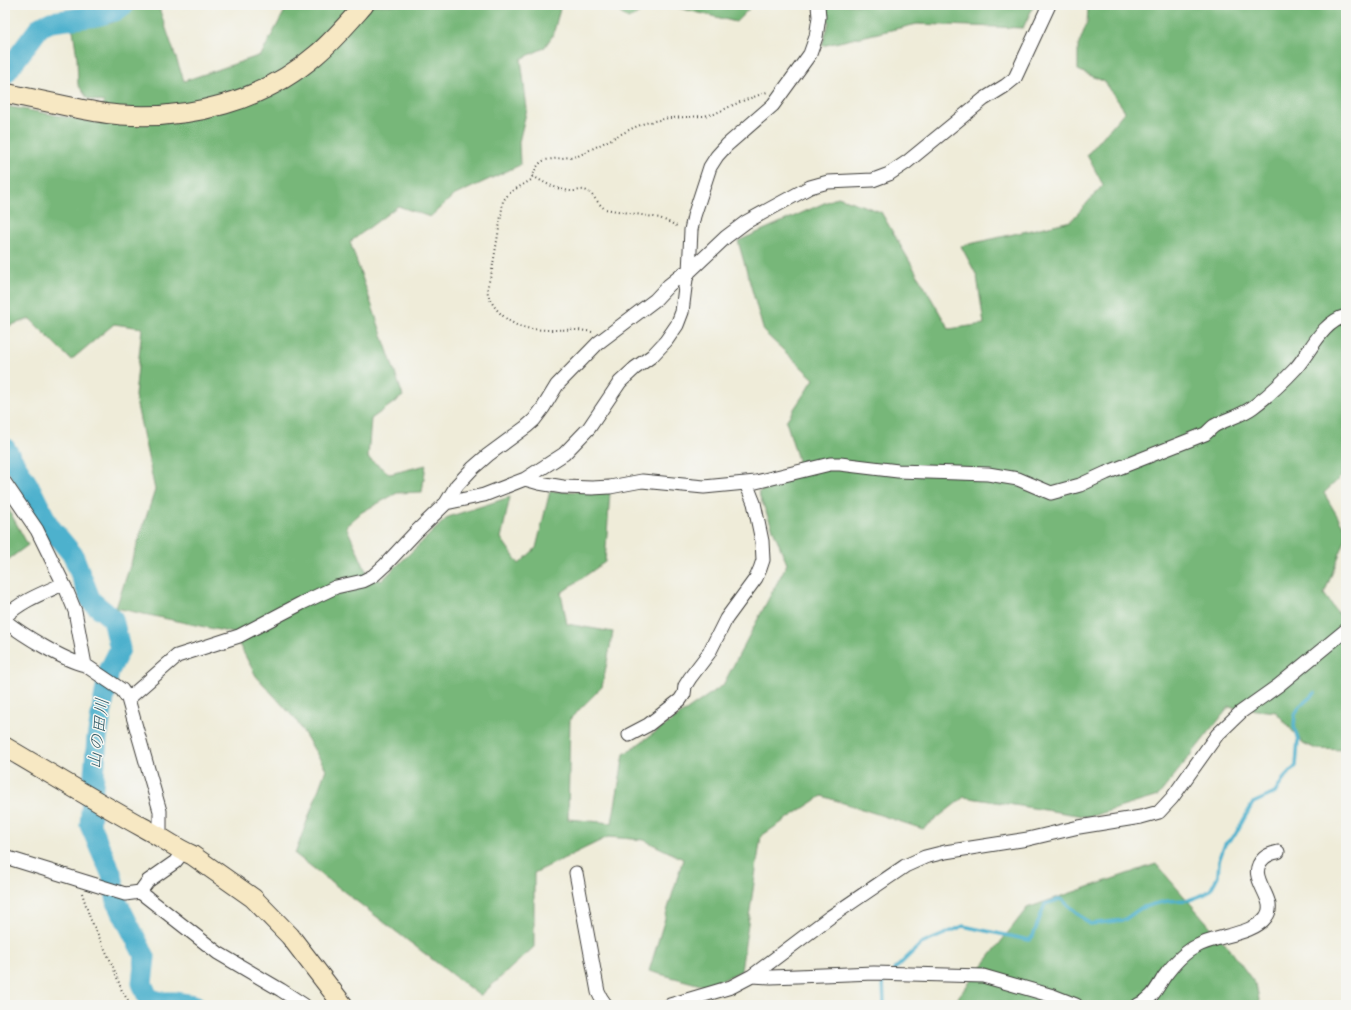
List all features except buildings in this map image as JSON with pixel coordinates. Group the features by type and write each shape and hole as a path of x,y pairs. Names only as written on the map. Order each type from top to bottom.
{"street":[{"path":"5,93 97,112 121,115 172,114 210,109 257,92 293,72 316,55 343,30 364,5"},
{"path":"446,503 484,495 525,479 564,454 589,428 620,382 634,368 652,356 666,341 682,312 686,279 689,272 691,232 694,216 710,167 717,156 737,136 773,105 810,54 816,37 819,17 818,5"},
{"path":"128,698 177,656 239,636 336,587 363,581 373,576 446,503 457,485 473,468 534,420 557,385 598,343 656,300 669,285 684,273 689,272 726,237 746,222 810,187 828,182 873,180 889,174 907,162 984,99 1006,86 1015,78 1049,5"},
{"path":"525,479 563,487 610,487 642,481 704,487 756,482 830,464 840,464 898,470 988,474 1018,479 1051,493 1062,491 1205,434 1214,426 1252,408 1296,367 1320,335 1332,322 1346,316"},
{"path":"5,483 37,530 75,611 85,665"},
{"path":"629,735 648,725 680,700 684,694 685,686 692,674 709,654 726,619 756,578 763,560 762,541 754,503 746,483"},
{"path":"5,617 21,604 63,584"},
{"path":"5,621 49,648 77,663 85,665 122,690 128,698 160,811 160,837"},
{"path":"670,1005 731,987 752,976 830,917 905,866 925,857 945,852 1028,839 1078,827 1141,817 1159,812 1172,798 1217,735 1241,712 1279,685 1346,630"},
{"path":"5,747 160,837 183,852 192,855 253,898 290,936 343,1005"},
{"path":"5,857 125,894 140,892 148,882 175,862 183,852"},
{"path":"1138,1005 1147,1001 1173,966 1197,946 1252,928 1266,917 1269,912 1268,898 1259,880 1257,872 1258,864 1265,857 1278,852"},
{"path":"576,873 598,992 600,998 606,1005"},
{"path":"140,892 218,954 304,1005"},
{"path":"752,976 771,977 874,973 983,976 1053,996 1076,1005"}],"path":[{"path":"606,338 598,334 581,330 572,331 522,327 503,317 491,300 488,288 492,273 503,201 512,191 525,185 531,180 541,162 545,160 578,156 632,128 645,123 669,118 714,114 755,96 770,91 784,89"},
{"path":"533,176 559,189 572,192 581,190 587,191 600,205 605,208 660,218 691,232"},
{"path":"83,881 81,890 90,918 112,964 122,991 131,1005"}],"green space":[{"path":"141,5 160,5 159,8 184,81 261,55 288,5 561,5 553,35 544,48 521,59 527,109 519,142 520,165 453,196 430,217 398,206 350,242 403,396 371,419 368,458 390,474 426,465 422,492 397,493 362,512 346,526 366,571 381,581 448,517 510,497 501,538 519,564 536,548 550,491 610,492 605,562 561,593 567,624 613,632 602,687 570,719 568,819 612,823 624,754 723,685 787,564 758,492 789,480 798,460 786,421 814,379 764,332 738,241 838,197 881,212 949,329 984,324 977,276 961,246 1071,221 1103,185 1087,155 1125,111 1105,82 1078,70 1078,46 1087,23 1088,8 1090,5 1346,5 1346,472 1324,493 1346,531 1346,538 1324,594 1346,624 1346,750 1316,749 1303,743 1276,712 1229,707 1158,796 1089,817 964,797 923,829 822,796 761,836 741,971 708,987 649,971 683,859 644,840 608,837 534,873 534,947 480,996 295,854 326,769 296,720 256,676 233,633 116,608 155,490 135,396 142,328 114,324 71,360 30,319 5,327 5,106 99,123 104,102 88,99 78,85 77,57 72,23 112,23"},
{"path":"594,5 655,5 628,19 613,7"},
{"path":"667,5 751,5 750,8 736,22"},
{"path":"823,5 1034,5 1023,28 917,24 822,46 829,22"},
{"path":"5,503 28,545 5,562"},
{"path":"1156,864 1229,948 1256,985 1260,1005 952,1005 1027,908"}],"waterway":[{"name":"山の田川","path":"5,74 40,27 51,22 97,16 115,11 124,5"},
{"name":"山の田川","path":"5,448 30,488 49,526 73,555 91,601 113,619 120,649 109,671 97,738 90,825 112,875 117,902 145,957 142,983 148,998 161,1002 176,1002 195,1005"},
{"path":"894,970 921,944 963,926 1029,940 1033,936 1045,904 1061,899 1090,924 1124,920 1141,908 1168,901 1189,900 1205,894 1211,889 1218,876 1219,861 1225,844 1235,835 1253,803 1275,793 1284,778 1296,766 1298,740 1294,726 1295,715 1299,707 1315,693"},
{"path":"884,1005 883,981 887,977"}]}
